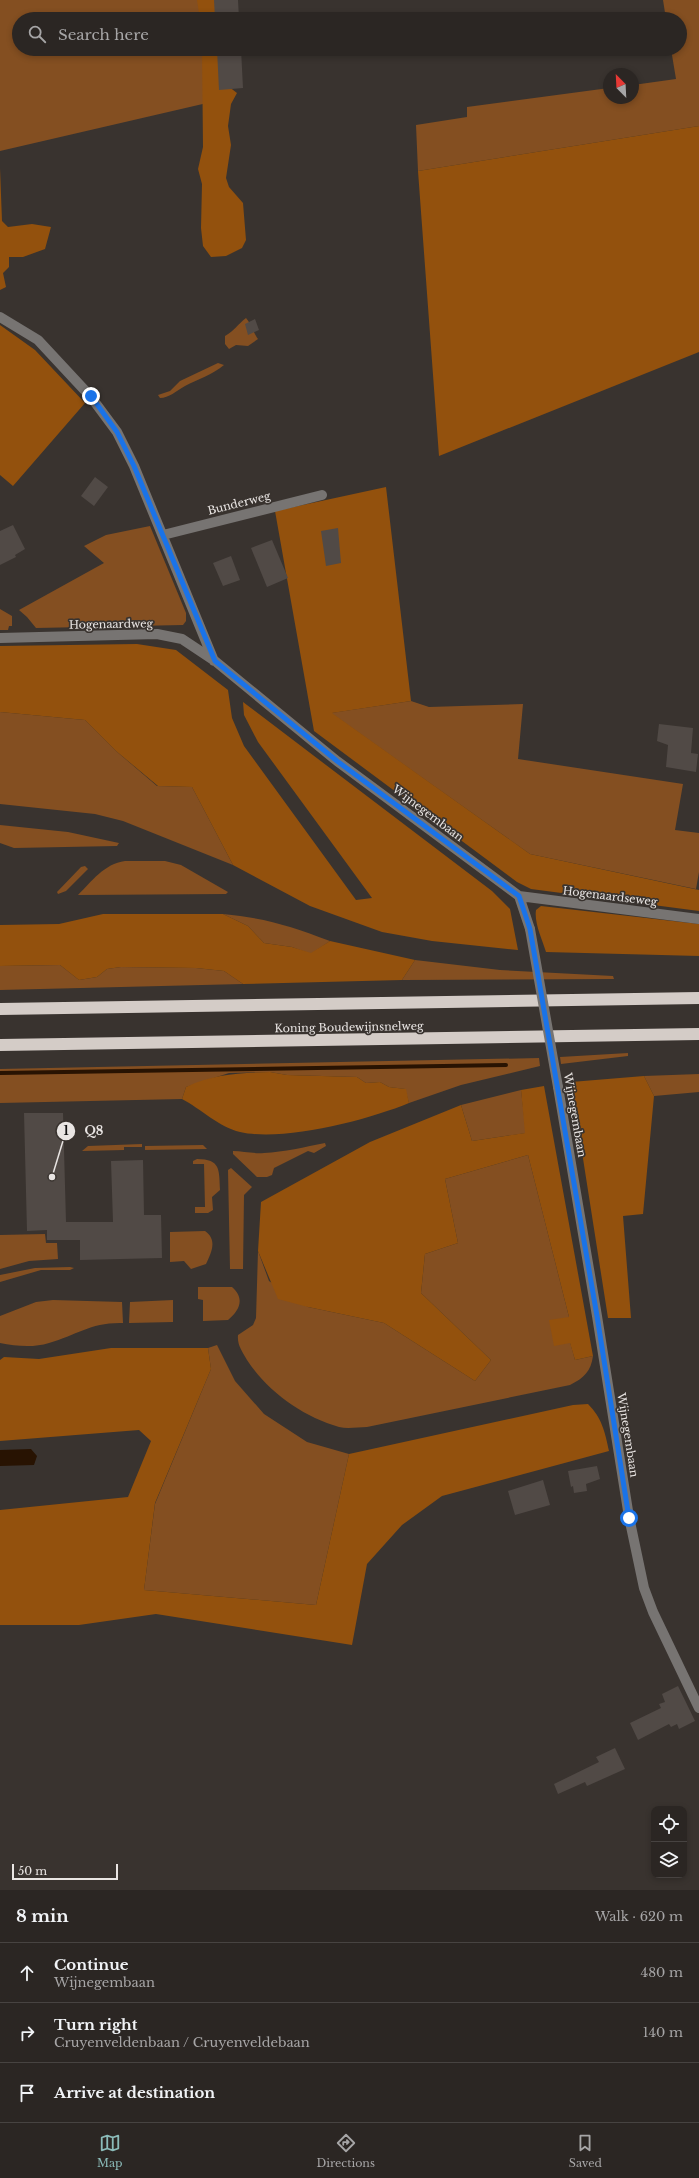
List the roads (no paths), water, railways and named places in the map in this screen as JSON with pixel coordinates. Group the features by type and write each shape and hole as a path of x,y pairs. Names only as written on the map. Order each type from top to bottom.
{"highway":[{"name":"Koning Boudewijnsnelweg","path":"0,1009 699,998"},
{"name":"Koning Boudewijnsnelweg","path":"0,1045 699,1034"}],"street":[{"path":"0,318 38,340 91,396 117,432 134,466 215,661"},
{"name":"Bunderweg","path":"163,535 322,495"},
{"name":"Hogenaardweg","path":"0,638 157,634 182,638 215,661"},
{"name":"Wijnegembaan","path":"215,661 337,761 519,896 530,929 597,1316 629,1518 644,1588 653,1612 699,1708"},
{"name":"Hogenaardseweg","path":"519,896 699,919"}],"waterway":[{"path":"0,1073 506,1065"}],"place":[{"name":"Q8","path":"52,1177"}]}
